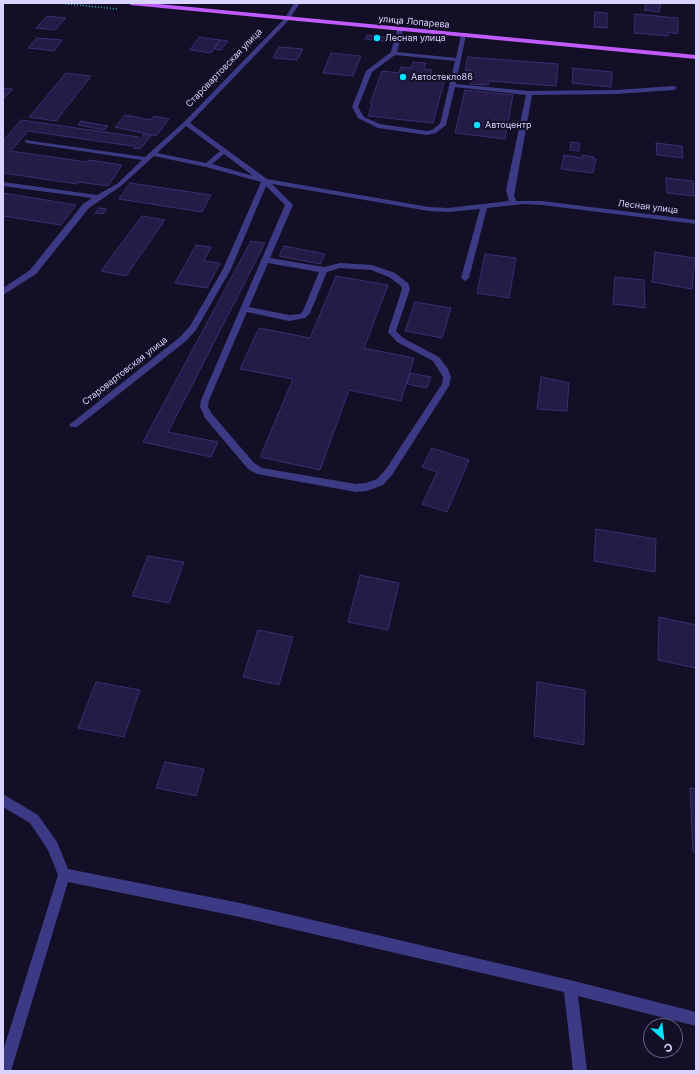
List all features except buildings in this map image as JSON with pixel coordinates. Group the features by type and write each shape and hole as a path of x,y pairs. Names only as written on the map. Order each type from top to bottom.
{"main road":[{"name":"улица Лопарева","path":"131,3 400,30 696,57"}],"street":[{"name":"Старовартовская улица","path":"74,425 183,339 193,328 227,269 265,181 186,123 288,19 296,3"},
{"path":"400,30 394,53 369,71 355,107 361,118 389,128 427,133 434,132 443,125 464,36"},
{"path":"394,53 458,60"},
{"path":"452,85 530,93 616,92 674,88"},
{"path":"512,203 510,190 530,93"},
{"path":"3,292 33,272 86,206 120,185 149,156 186,123"},
{"name":"Лесная улица","path":"27,141 149,156 207,165 265,181 429,209 448,210 512,203 542,203 696,222"},
{"path":"207,165 224,151"},
{"path":"265,181 289,205 205,400 204,407 208,416 251,466 260,471 356,488 367,487 380,482 389,472 446,384 447,377 443,367 436,359 400,340 392,332 406,289 402,282 392,275 372,268 340,265 324,270 266,260"},
{"path":"3,184 98,198"},
{"path":"465,278 484,206"},
{"path":"244,309 289,318 302,316 306,313 324,270"},
{"path":"3,800 34,819 53,846 64,875 4,1071"},
{"path":"64,875 240,910 570,987 696,1019"},
{"path":"570,987 580,1071"}],"place":[{"name":"Лесная улица","path":"377,38"},
{"name":"Автостекло86","path":"403,77"},
{"name":"Автоцентр","path":"477,125"}]}
